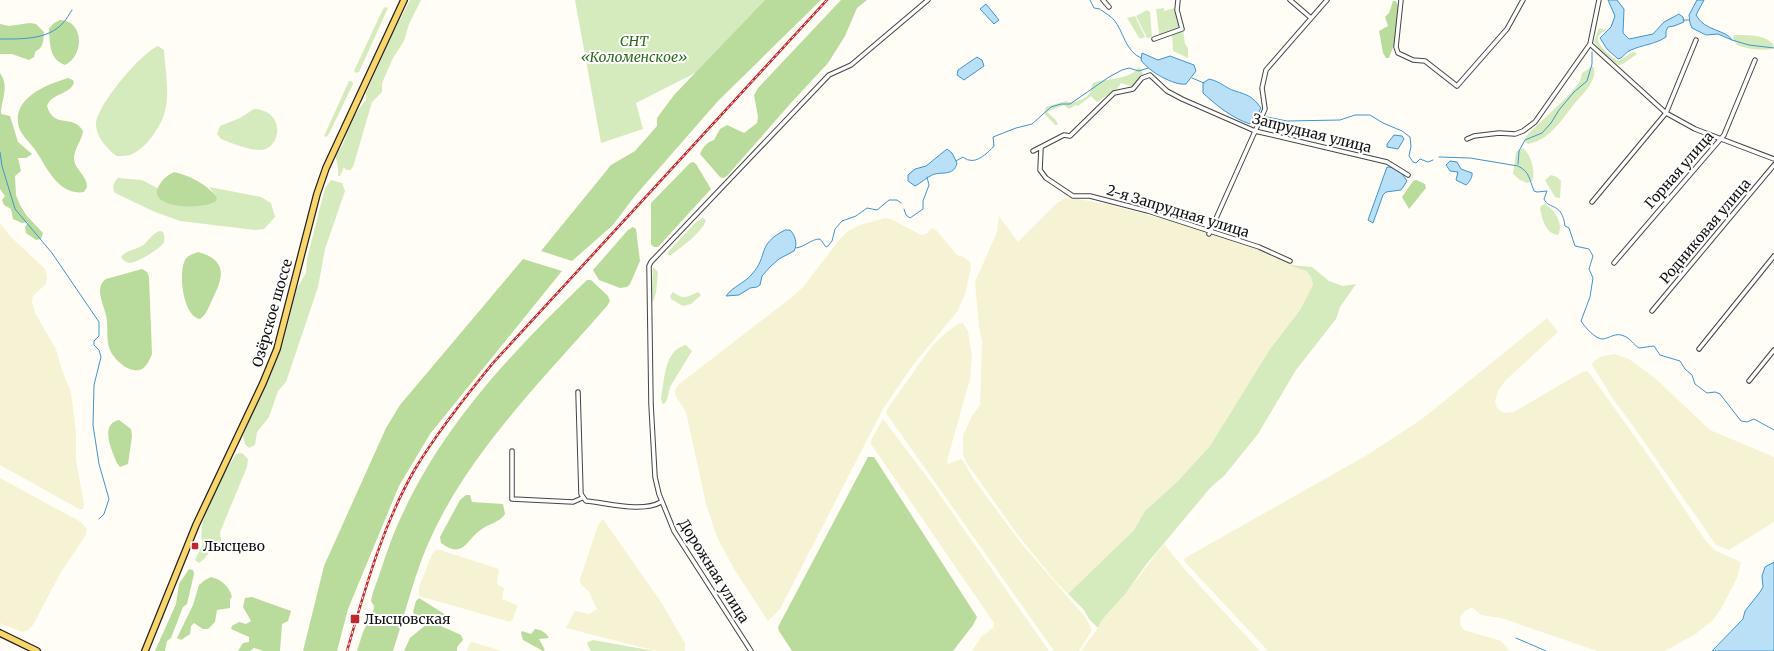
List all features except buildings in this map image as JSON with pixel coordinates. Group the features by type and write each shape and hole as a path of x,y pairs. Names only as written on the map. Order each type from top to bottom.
{"main road":[{"name":"Озёрское шоссе","path":"145,651 196,525 263,383 277,349 317,194 326,168 404,0"},
{"path":"0,633 37,651"}],"street":[{"name":"Дорожная улица","path":"751,651 677,536 661,502 656,477 651,404 648,272 651,262 829,76 846,69 928,0"},
{"path":"1103,0 1109,7"},
{"path":"1154,40 1182,29 1177,10 1178,0"},
{"path":"1290,0 1311,18"},
{"path":"1210,232 1265,109 1262,88 1266,70 1327,0"},
{"path":"1401,0 1396,47 1398,54 1413,60 1424,61 1457,86 1507,29 1523,0"},
{"path":"1467,139 1474,136 1499,133 1515,134 1523,132 1535,122 1590,44 1599,0"},
{"path":"1592,202 1666,113 1696,40"},
{"path":"1590,44 1666,113 1695,129 1774,159"},
{"name":"Горная улица","path":"1614,263 1724,135 1755,60"},
{"name":"Запрудная улица","path":"1033,151 1064,135 1070,136 1114,93 1133,89 1142,78 1150,75 1167,91 1182,99 1255,131 1387,162 1408,175"},
{"name":"2-я Запрудная улица","path":"1041,148 1040,170 1046,178 1073,196 1090,196 1148,210 1258,247 1290,261"},
{"name":"Родниковая улица","path":"1652,311 1774,165"},
{"path":"1699,349 1774,256"},
{"path":"1749,381 1774,350"},
{"path":"578,392 582,498 586,501 643,508 661,502"},
{"path":"512,451 512,499 573,502 582,498"}],"shaded area":[{"path":"1067,197 1106,204 1183,224 1262,251 1305,270 1311,277 1313,285 1300,310 1270,349 1210,446 1178,481 1145,511 1134,530 1068,594 1056,582 1017,534 966,462 963,454 963,435 972,416 980,405 982,341 979,327 975,282 997,232 999,216 1018,242 1057,203"},
{"path":"885,218 891,219 921,235 926,234 932,228 937,231 957,255 964,257 970,262 971,267 965,294 957,312 913,365 883,409 780,609 768,621 734,569 717,537 706,504 686,412 675,395 675,390 678,385 803,287 840,239 848,231 860,225"},
{"path":"0,223 10,236 45,269 47,277 46,284 33,296 32,302 35,313 56,349 62,370 71,392 76,432 76,460 84,504 83,509 79,509 0,465"},
{"path":"1547,318 1558,332 1506,380 1498,391 1495,401 1497,408 1504,413 1514,412 1582,372 1587,371 1590,374 1653,462 1705,540 1714,550 1741,562 1737,578 1721,609 1713,620 1694,635 1665,651 1597,651 1501,618 1481,615 1472,607 1465,611 1460,617 1461,626 1464,630 1501,641 1510,651 1268,651 1184,561 1185,558 1367,455 1422,419"},
{"path":"963,323 968,331 972,356 970,379 947,461 948,464 961,459 964,462 973,478 1021,543 1086,618 1092,630 1079,651 1054,651 886,413 932,346 948,331 958,324"},
{"path":"1615,354 1629,359 1655,378 1710,430 1774,457 1774,522 1729,550 1716,545 1613,399 1592,365 1593,362 1602,356"},
{"path":"883,419 933,485 1049,651 972,651 981,637 994,627 994,623 871,444 871,440"},
{"path":"0,478 81,522 87,529 86,535 61,572 33,625 28,630 22,632 0,623"},
{"path":"603,519 661,602 685,643 685,651 656,651 566,628 574,612 576,611 589,614 597,609 589,592 580,583 580,579 598,525"},
{"path":"1164,544 1188,573 1260,651 1081,651 1098,628 1101,621 1126,593"},
{"path":"437,549 499,569 497,582 498,585 504,588 502,599 517,605 513,619 510,622 419,596 419,587 432,554"},
{"path":"472,642 502,651 467,651 470,643"}],"green space":[{"path":"410,0 421,0 409,24 404,41 393,58 382,83 382,92 372,102 353,167 350,170 346,170 344,167 340,176 338,176 337,154 355,115 366,100 366,93 392,35"},
{"name":"СНТ «Коломенское»","path":"575,0 765,0 697,72 636,103 643,129 601,143"},
{"path":"765,0 821,0 718,101 634,197 613,225 572,261 541,251 611,165 635,151 657,126 657,118 674,95"},
{"path":"841,0 867,0 857,8 845,36 828,63 727,176 723,178 720,177 700,154 704,147 707,143 714,140 720,129 727,125 744,133 757,123 758,117 754,95 758,88"},
{"path":"1393,1 1396,1 1398,6 1395,42 1389,58 1386,58 1383,53 1379,31 1388,26 1385,17 1389,13"},
{"path":"385,7 388,8 359,72 356,73 354,71"},
{"path":"1164,8 1164,11 1174,8 1180,28 1161,35 1159,34 1156,9"},
{"path":"1147,10 1150,12 1152,37 1147,38 1136,16"},
{"path":"1135,16 1145,37 1140,39 1127,18"},
{"path":"60,20 68,22 74,26 78,32 79,40 76,54 71,61 65,65 56,59 51,50 49,29 54,23"},
{"path":"30,23 36,24 44,32 42,44 35,52 34,57 29,60 12,54 0,54 0,24 9,26"},
{"path":"1599,28 1605,30 1600,34 1598,40 1602,48 1613,58 1619,61 1631,53 1635,52 1637,54 1623,64 1618,65 1599,49 1594,42"},
{"path":"1183,30 1185,44 1188,48 1188,58 1173,51 1172,33"},
{"path":"1734,35 1762,37 1771,42 1774,46 1772,49 1768,50 1745,48 1737,45 1733,39"},
{"path":"158,46 164,50 167,80 167,96 163,117 152,137 142,148 130,155 117,156 106,147 98,134 96,124 98,115 121,80 141,58"},
{"path":"1593,66 1594,76 1586,91 1555,128 1536,142 1528,144 1525,142 1526,136 1571,93 1580,81 1582,73"},
{"path":"1139,67 1142,70 1143,75 1133,87 1121,83 1117,89 1097,102 1091,96 1078,106 1076,105 1069,109 1064,105 1047,112 1056,120 1058,125 1055,125 1044,113 1046,107 1066,101 1076,102 1082,99 1090,93 1093,83 1124,77"},
{"path":"0,73 3,78 5,88 1,114 10,116 18,142 32,154 26,158 18,158 21,171 15,176 16,195 26,215 43,233 41,239 36,240 26,233 25,227 28,222 22,223 13,219 11,209 4,205 2,200 5,196 0,189"},
{"path":"68,78 73,80 74,83 72,87 49,102 47,106 54,118 74,123 83,131 75,151 74,158 76,165 85,179 87,187 84,192 68,190 55,179 20,131 18,123 18,114 21,106 27,99 42,88"},
{"path":"349,81 352,81 353,84 329,134 326,137 324,136"},
{"path":"254,109 265,111 272,116 276,123 276,138 267,149 255,150 245,148 221,139 217,134 220,126 240,118"},
{"path":"1523,148 1532,163 1533,168 1532,181 1527,183 1520,180 1513,174 1516,152"},
{"path":"693,162 696,164 711,189 658,247 654,247 651,244 651,203 690,163"},
{"path":"174,172 192,178 203,184 217,197 216,201 199,206 166,203 159,198 157,192 163,180"},
{"path":"1551,175 1557,177 1561,181 1560,198 1555,197 1545,180"},
{"path":"118,178 142,180 157,188 157,195 217,197 209,187 261,197 271,203 275,217 264,229 255,230 180,221 155,212 115,193 114,185"},
{"path":"331,180 342,183 345,191 325,249 318,287 286,382 278,391 269,417 257,432 255,445 249,448 245,444 243,436 283,343 297,288 306,273 307,259 325,188"},
{"path":"1416,180 1425,184 1426,188 1409,209 1402,197 1413,181"},
{"path":"1545,204 1558,218 1560,231 1558,235 1550,232 1545,225 1540,209 1541,206"},
{"path":"703,218 706,220 701,230 671,255 668,255 668,252 697,221"},
{"path":"633,227 636,229 640,261 630,284 627,287 620,288 599,280 593,270 628,230"},
{"path":"160,231 163,232 164,242 154,252 132,263 123,260 121,257 128,251 142,246 155,233"},
{"path":"198,252 214,259 218,264 221,276 217,290 209,307 200,319 194,316 186,303 182,284 183,266 186,258"},
{"path":"523,259 562,271 430,434 399,486 348,609 337,651 303,651 324,566 386,428 400,405"},
{"path":"1289,265 1312,267 1329,281 1343,286 1356,284 1340,307 1336,319 1296,370 1258,434 1224,476 1211,487 1145,566 1126,593 1101,621 1098,628 1089,619 1084,610 1068,594 1134,530 1145,511 1178,481 1210,446 1270,349 1300,310 1313,285 1311,277 1306,271"},
{"path":"653,267 658,272 656,293 653,301 651,300"},
{"path":"142,269 147,272 149,277 152,354 142,369 133,370 123,366 110,350 106,317 101,299 100,288 106,279"},
{"path":"587,280 591,280 608,296 610,301 607,306 512,414 468,472 449,502 433,533 421,562 393,651 357,651 363,632 373,612 374,606 371,601 373,592 394,534 419,481 460,418 483,389 533,333"},
{"path":"673,292 683,297 698,292 701,295 691,304 683,306 671,299 670,296"},
{"path":"686,345 692,351 670,387 667,400 664,404 662,403 661,398 669,359 679,348"},
{"path":"119,420 131,429 132,436 128,464 120,467 110,445 108,432 113,423"},
{"path":"242,453 248,459 247,467 220,532 221,542 199,563 195,560 203,544 201,535 206,511 218,485 236,454"},
{"path":"868,457 874,457 977,617 973,625 953,651 792,651 779,631 778,627"},
{"path":"466,495 470,495 472,502 503,504 505,514 503,517 477,533 460,549 449,548 441,543 440,537 460,500"},
{"path":"189,569 193,570 194,574 187,604 183,607 171,638 167,641 165,651 155,651 176,604 179,584"},
{"path":"211,577 222,582 229,590 232,597 230,599 230,608 217,610 215,622 208,629 203,629 194,623 191,626 190,634 181,640 177,638 193,605 199,585"},
{"path":"252,597 291,611 288,621 282,624 280,651 264,651 254,648 250,651 238,651 243,643 249,642 249,637 231,629 232,626 239,622 246,624 251,621 243,607 245,598"},
{"path":"419,598 446,615 447,619 445,622 415,615 413,612 416,601"},
{"path":"428,623 434,623 461,635 463,640 457,647 457,651 404,651 410,638"},
{"path":"535,629 547,634 549,638 539,639 545,650 543,651 523,640 521,633 522,631 531,634"},
{"path":"593,640 654,651 591,651 587,644"}],"water":[{"path":"1608,0 1617,0 1624,9 1623,33 1629,39 1653,34 1664,22 1679,14 1683,17 1684,22 1668,27 1666,37 1653,43 1635,48 1618,59 1607,49 1600,38 1611,27 1615,16"},
{"path":"1697,0 1704,0 1696,15 1700,20 1704,24 1725,34 1732,40 1718,34 1706,35 1692,28 1689,15"},
{"path":"986,4 999,20 994,24 980,9"},
{"path":"1142,53 1158,60 1170,56 1194,65 1196,71 1186,84 1175,83 1149,69 1141,60"},
{"path":"977,57 982,60 984,66 964,80 957,75 958,70"},
{"path":"1209,79 1252,98 1261,108 1256,118 1250,124 1243,121 1225,111 1203,93 1203,83"},
{"path":"1394,135 1402,136 1404,139 1398,149 1387,147 1387,144"},
{"path":"947,149 952,153 957,163 953,170 947,173 932,175 915,186 908,181 908,175 915,169 926,166"},
{"path":"1450,161 1457,162 1461,169 1472,173 1472,176 1466,185 1456,180 1458,172 1450,171 1446,165"},
{"path":"1387,167 1394,168 1399,171 1407,181 1401,190 1386,192 1383,195 1373,223 1368,220"},
{"path":"785,230 790,230 795,237 796,245 794,251 779,259 770,267 762,276 760,285 757,287 750,288 739,295 726,296 752,274 760,261 766,246 776,235"},
{"path":"1774,562 1774,651 1712,651 1743,619 1745,611 1763,587 1762,576 1765,567"}],"waterway":[{"path":"1090,0 1094,8 1100,9"},
{"path":"0,39 34,37 50,33 57,29 66,20 72,10"},
{"path":"1101,10 1114,20 1131,51 1141,58"},
{"path":"1683,20 1689,20"},
{"path":"1732,40 1749,45 1774,48"},
{"path":"1518,164 1519,151 1525,140 1542,133 1574,92 1587,81 1592,64 1592,52"},
{"path":"956,161 963,157 972,161 976,160 986,154 994,146 993,137 1016,128 1032,124 1051,107 1061,104 1070,104 1109,77 1122,70 1129,68 1139,71 1148,68"},
{"path":"1192,78 1204,83"},
{"path":"1267,117 1287,121 1340,120 1355,115 1370,115 1383,123 1402,131 1410,137 1411,146 1409,156 1413,162 1416,163 1420,159 1428,162 1433,160"},
{"path":"0,152 2,166 15,209 52,253 99,322 99,336 94,341 94,345 99,350 101,357 94,385 93,425 99,464 109,499 104,514 99,519"},
{"path":"1439,157 1470,158 1518,166 1522,168 1529,176 1534,191 1547,191 1544,199 1561,213 1565,226 1569,228 1575,246 1589,249 1593,256 1589,269 1593,278 1590,297 1581,321 1587,329 1600,339 1621,335 1628,338 1639,348 1654,346 1660,355 1680,361 1685,369 1692,375 1695,384 1707,393 1715,392 1720,394 1741,421 1747,422 1754,419 1774,430"},
{"path":"904,209 906,215 910,218 923,209 923,201 929,185 927,177"},
{"path":"796,248 817,239 820,239 826,247 832,241 835,229 842,221 856,216 867,208 877,210 889,200 897,200 901,203"},
{"path":"1516,638 1546,651"}],"railway":[{"path":"347,651 376,557 393,512 415,469 452,414 493,363 827,0"}],"place":[{"name":"Лысцево","path":"195,546"},
{"name":"Лысцовская","path":"355,619"}]}
